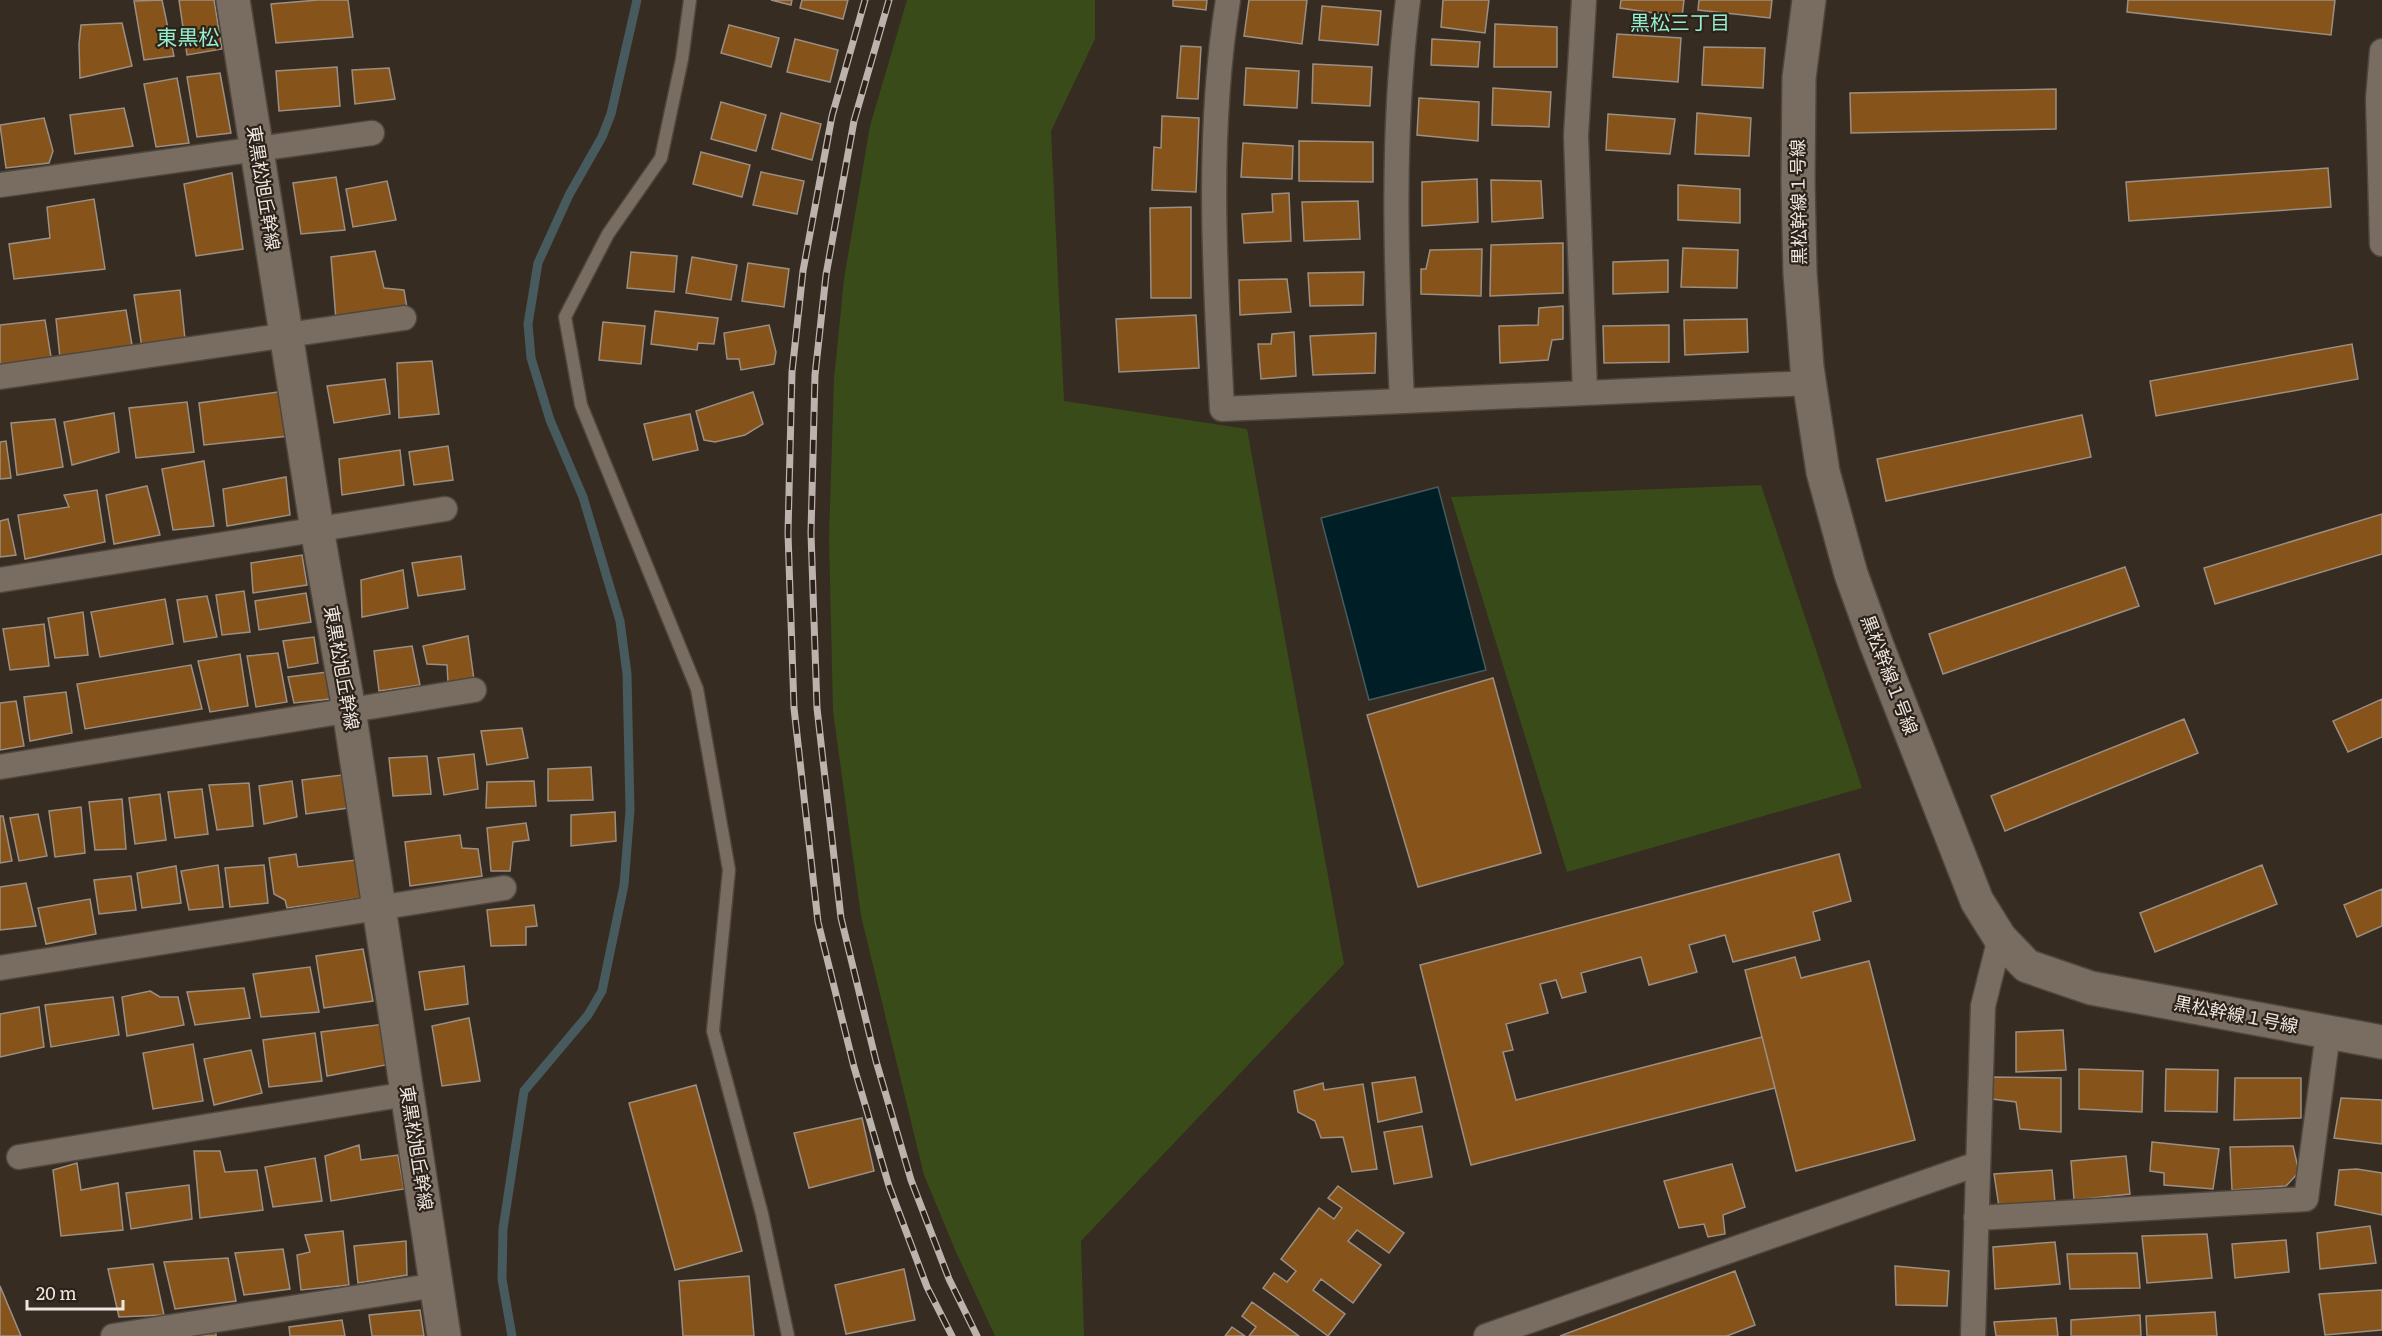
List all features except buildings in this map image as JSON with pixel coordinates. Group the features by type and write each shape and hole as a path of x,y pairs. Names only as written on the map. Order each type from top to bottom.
{"street":[{"name":"東黒松旭丘幹線","path":"233,0 317,530 349,710 444,1336"},
{"path":"1228,0 1217,102 1214,228 1222,409 1810,383"},
{"path":"1402,401 1395,247 1402,47 1408,0"},
{"path":"1584,0 1576,136 1585,393"},
{"name":"黒松幹線１号線","path":"1809,0 1799,78 1800,273 1810,383 1823,472 1851,574 1977,901 2000,938 2027,966 2091,988 2382,1042"},
{"path":"2382,51 2378,99 2382,244"},
{"path":"0,185 372,133"},
{"path":"0,377 404,318"},
{"path":"0,580 444,509"},
{"path":"0,767 474,690"},
{"path":"0,968 504,888"},
{"path":"1973,1336 1983,1006 2000,938"},
{"path":"1976,1218 2306,1199 2328,1033"},
{"path":"19,1156 407,1094"},
{"path":"1486,1336 1977,1164"},
{"path":"114,1336 437,1285"}],"lane":[{"path":"690,0 682,59 660,158 608,234 564,317 581,405 697,689 729,870 713,1031 762,1214 788,1336"}],"green space":[{"path":"907,0 1095,0 1095,39 1051,131 1064,401 1247,429 1344,964 1081,1241 1084,1336 995,1336 924,1175 861,916 833,711 829,537 834,379 844,279 870,126"},
{"path":"1761,485 1862,788 1567,872 1451,497"}],"water":[{"path":"1438,487 1486,670 1369,700 1321,518"}],"waterway":[{"path":"512,1336 502,1279 503,1229 524,1091 588,1015 602,991 624,885 630,810 627,674 620,621 583,497 550,420 531,358 528,324 538,263 569,195 602,137 611,114 637,0"}],"railway":[{"path":"865,0 832,116 803,271 792,372 788,533 794,708 818,922 854,1067 889,1186 927,1287 952,1336"},
{"path":"889,0 854,121 826,275 815,375 811,533 817,708 841,918 876,1061 911,1180 949,1279 977,1336"}],"district":[{"name":"黒松三丁目","path":"1680,23"},
{"name":"東黒松","path":"188,38"}]}
